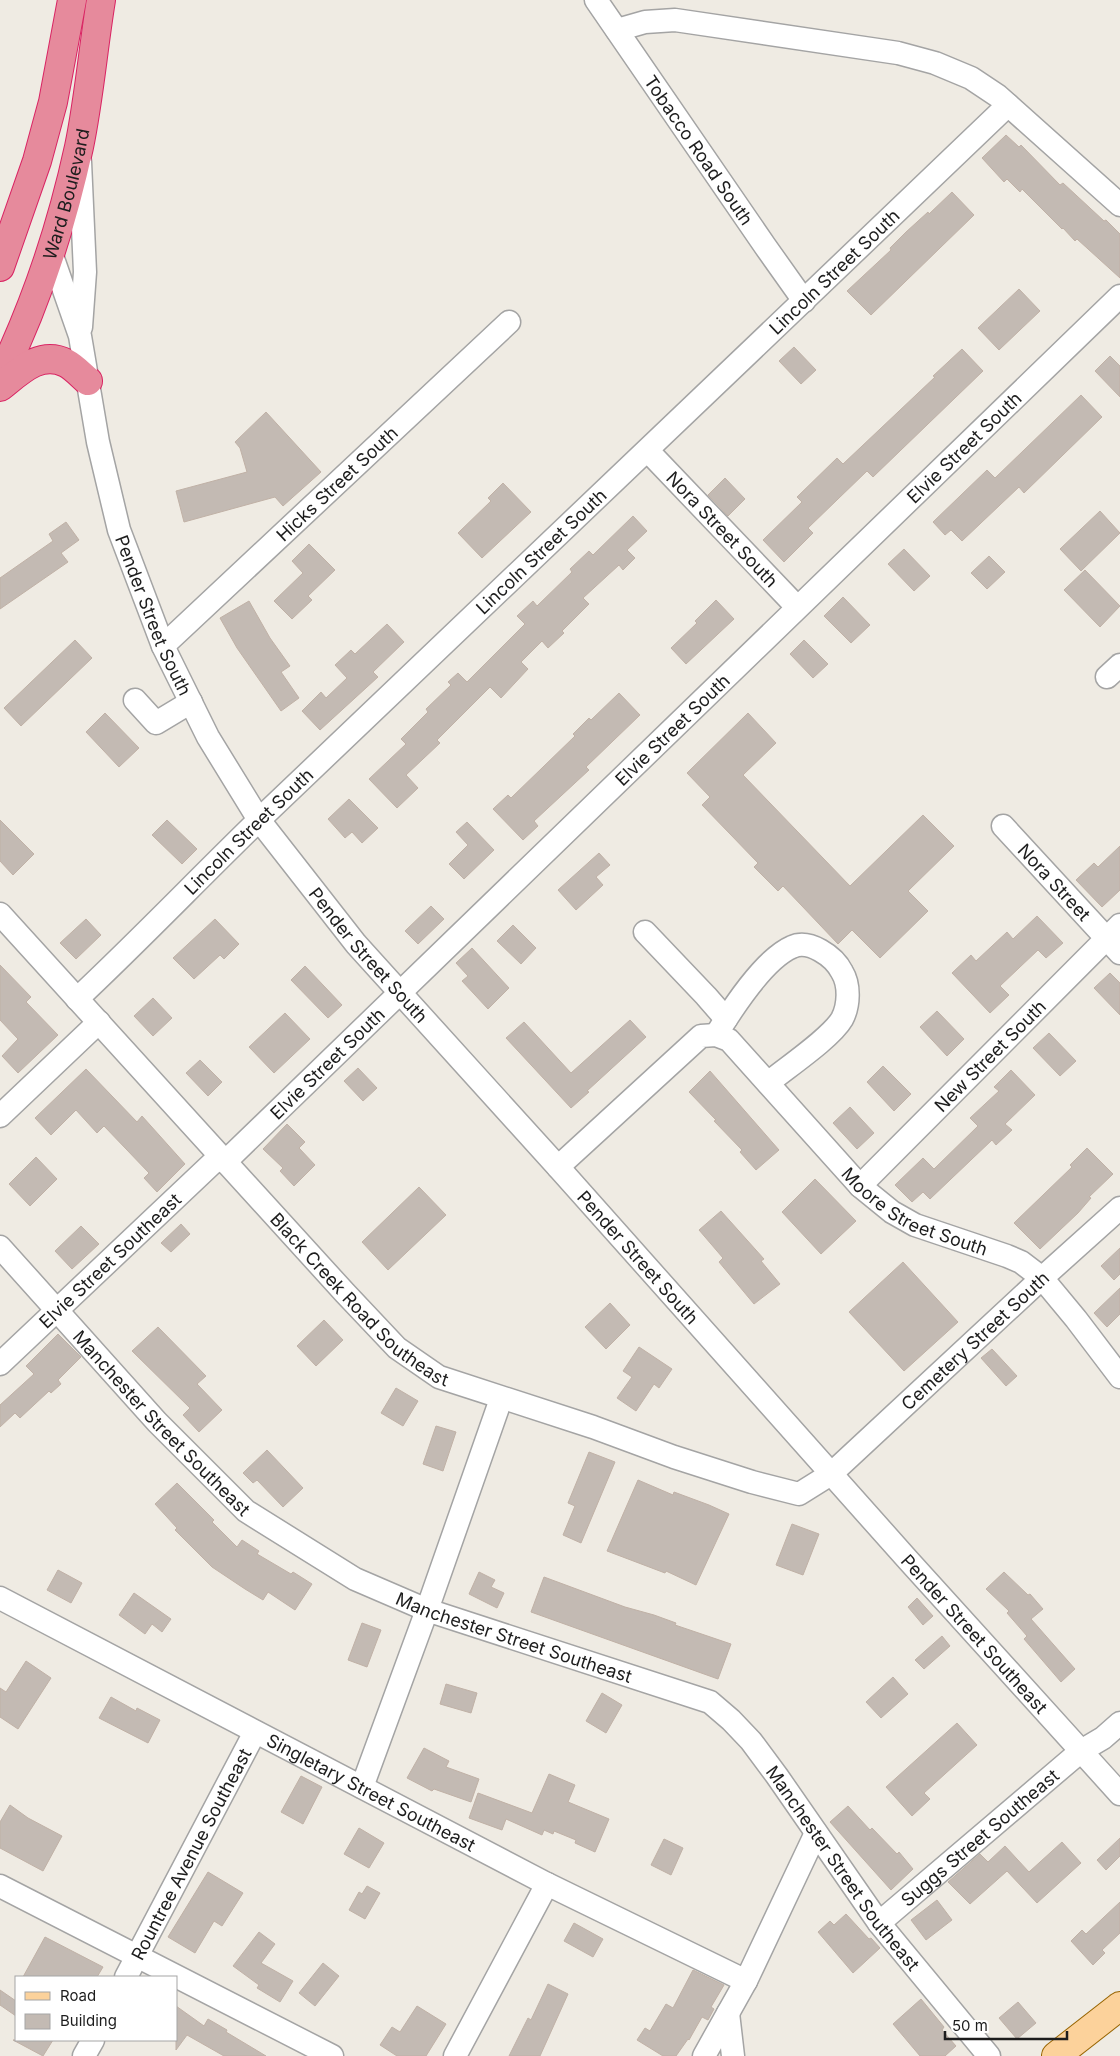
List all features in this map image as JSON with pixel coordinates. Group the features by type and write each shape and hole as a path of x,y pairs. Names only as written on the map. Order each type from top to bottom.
{"highway":[{"name":"Ward Boulevard","path":"0,267 31,178 53,102 72,0"},
{"name":"Ward Boulevard","path":"0,378 40,283 61,216 79,146 101,0"},
{"path":"31,178 50,250"},
{"path":"0,387 28,366 41,360 55,360 67,364 88,381"}],"main road":[{"path":"1056,2056 1120,2006"}],"street":[{"name":"Tobacco Road South","path":"596,0 764,246 804,300"},
{"path":"617,30 645,22 675,20 898,53 935,63 971,78 1008,105 1120,205"},
{"name":"Lincoln Street South","path":"77,999 259,820 648,451 1008,105"},
{"name":"Pender Street South","path":"79,146 85,272 80,336"},
{"name":"Pender Street South","path":"50,250 80,336 98,442 119,530 163,646 208,737 259,820 324,906 831,1474"},
{"name":"Elvie Street South","path":"222,1159 400,992 1120,296"},
{"name":"Hicks Street South","path":"163,646 509,322"},
{"name":"Nora Street South","path":"648,451 797,607"},
{"path":"135,700 156,723 191,702"},
{"name":"Nora Street","path":"1003,826 1116,939"},
{"name":"Black Creek Road Southeast","path":"0,914 222,1159 397,1348 439,1377 500,1399 593,1427 691,1463 799,1494 831,1474"},
{"name":"Moore Street South","path":"645,932 706,996 729,1040 860,1186 892,1212 915,1225 1021,1262 1042,1278 1120,1377"},
{"name":"New Street South","path":"860,1186 1116,939"},
{"path":"558,1167 701,1036 721,1027 755,980 778,954 794,946 808,945 821,951 833,960 843,972 847,989 847,1008 841,1021 829,1034 768,1083"},
{"path":"0,1116 98,1022"},
{"name":"Elvie Street Southeast","path":"0,1364 222,1159"},
{"name":"Cemetery Street South","path":"831,1474 1120,1208"},
{"name":"Manchester Street Southeast","path":"0,1247 157,1422 246,1511 355,1579 427,1610 710,1702 751,1741 879,1923 989,2056"},
{"path":"362,1787 427,1610 500,1399"},
{"name":"Pender Street Southeast","path":"831,1474 1120,1794"},
{"name":"Singletary Street Southeast","path":"0,1598 547,1884 746,1980"},
{"name":"Suggs Street Southeast","path":"879,1923 1081,1751 1103,1738 1120,1723"},
{"name":"Rountree Avenue Southeast","path":"127,1976 255,1732"},
{"path":"704,2056 746,1980 816,1833"},
{"path":"455,2056 547,1884"},
{"path":"0,1886 177,1976"},
{"path":"178,1977 332,2056"},
{"path":"728,2013 733,2056"},
{"path":"84,2056 92,2041"}],"building":[{"path":"1006,135 1019,147 1021,145 1060,185 1063,183 1120,234 1120,278 1077,239 1075,241 1022,189 1020,192 1007,179 1004,182 982,158"},
{"path":"952,192 974,215 871,315 847,291 891,250 890,248 906,232 928,212 929,214"},
{"path":"1019,289 1040,311 999,350 978,328"},
{"path":"794,347 816,370 801,384 779,361"},
{"path":"962,349 983,371 873,477 867,471 808,528 813,533 784,562 763,540 802,502 797,497 837,458 843,464"},
{"path":"1110,356 1120,366 1120,397 1095,371"},
{"path":"1081,395 1102,417 1024,493 1019,487 962,541 951,530 945,535 933,522 987,470 995,478"},
{"path":"266,412 321,472 283,506 275,497 184,522 176,491 247,472 240,448 235,442"},
{"path":"725,478 745,499 728,516 708,495"},
{"path":"503,483 531,512 482,558 458,533 491,501 488,498"},
{"path":"1100,511 1120,533 1081,571 1060,549"},
{"path":"633,516 647,531 627,550 635,558 623,570 619,565 583,598 589,604 548,648 542,641 521,662 528,669 501,698 490,687 437,740 440,743 406,775 418,788 397,808 369,779 406,744 401,739 428,712 426,709 451,685 448,682 458,673 467,682 525,624 517,616 533,601 537,606 572,572 570,569 589,551 593,555"},
{"path":"66,522 79,540 61,553 68,562 0,609 0,578 53,541 49,534"},
{"path":"309,544 335,570 308,596 312,600 292,619 274,601 303,573 292,561"},
{"path":"904,549 930,576 914,591 888,564"},
{"path":"989,556 1005,572 987,589 971,573"},
{"path":"1085,570 1120,606 1100,627 1064,590"},
{"path":"843,597 870,625 851,643 824,616"},
{"path":"716,600 734,619 686,664 671,648 697,623 695,621"},
{"path":"249,601 270,638 290,666 281,672 299,698 281,711 237,648 220,618"},
{"path":"387,624 404,642 373,672 378,677 320,730 302,711 321,692 326,698 347,678 335,665 351,650 355,654"},
{"path":"75,640 92,658 21,726 4,708"},
{"path":"804,640 828,664 813,678 790,654"},
{"path":"619,693 640,715 586,767 589,770 534,821 538,826 523,840 493,809 508,795 511,798 575,736 573,734 589,718 591,720"},
{"path":"105,713 139,748 119,767 86,732"},
{"path":"748,713 776,743 743,775 850,886 923,815 954,846 908,891 928,911 880,958 852,930 838,944 783,886 778,891 754,867 758,863 702,805 710,797 687,773"},
{"path":"349,799 378,828 362,843 352,832 345,838 328,819"},
{"path":"0,820 34,854 13,875 0,861"},
{"path":"167,820 197,849 182,864 152,835"},
{"path":"467,822 494,850 464,879 449,864 468,845 456,832"},
{"path":"1120,846 1120,890 1102,907 1076,880 1094,863 1098,867"},
{"path":"599,853 610,865 596,877 603,885 576,910 558,890"},
{"path":"431,906 444,919 418,944 405,931"},
{"path":"1037,916 1063,943 1046,958 1038,950 1000,986 1009,995 990,1013 952,973 971,955 976,961 1007,932 1013,939"},
{"path":"86,919 101,935 76,959 60,943"},
{"path":"215,919 239,944 224,959 220,955 194,979 173,958"},
{"path":"513,925 536,948 521,964 497,941"},
{"path":"472,948 509,988 488,1009 462,981 468,976 456,963"},
{"path":"0,965 31,997 26,1002 58,1035 18,1073 2,1056 18,1039 0,1020"},
{"path":"305,966 342,1005 328,1018 291,980"},
{"path":"1110,973 1120,983 1120,1015 1094,988"},
{"path":"153,998 172,1018 153,1036 134,1016"},
{"path":"937,1011 964,1039 947,1056 920,1027"},
{"path":"285,1013 310,1039 274,1073 249,1047"},
{"path":"630,1020 646,1037 571,1108 506,1038 524,1022 571,1073"},
{"path":"1049,1033 1076,1061 1060,1076 1033,1048"},
{"path":"200,1060 222,1082 208,1096 186,1073"},
{"path":"883,1066 911,1094 894,1111 867,1082"},
{"path":"358,1068 377,1088 363,1101 344,1081"},
{"path":"86,1069 137,1122 142,1116 185,1164 157,1192 144,1178 149,1173 104,1126 97,1133 76,1110 51,1135 35,1118"},
{"path":"1011,1070 1035,1095 1005,1124 1012,1130 996,1145 992,1140 930,1199 923,1192 912,1202 895,1185 923,1158 934,1169 978,1126 970,1118 999,1091 994,1087"},
{"path":"710,1071 779,1150 756,1170 740,1152 742,1150 689,1092"},
{"path":"850,1107 874,1133 857,1149 833,1123"},
{"path":"287,1124 305,1142 299,1148 315,1165 294,1186 280,1171 283,1168 263,1149"},
{"path":"1087,1148 1113,1174 1089,1197 1091,1198 1078,1213 1040,1249 1014,1223 1072,1167 1070,1165"},
{"path":"36,1157 57,1179 30,1206 9,1184"},
{"path":"815,1179 856,1221 821,1254 782,1212"},
{"path":"419,1187 446,1215 388,1270 362,1242"},
{"path":"721,1211 764,1259 761,1261 780,1284 754,1304 719,1262 723,1258 699,1230"},
{"path":"181,1224 190,1234 171,1252 161,1243"},
{"path":"81,1226 99,1244 72,1269 55,1251"},
{"path":"1120,1248 1120,1274 1114,1280 1101,1266"},
{"path":"903,1262 958,1322 904,1371 849,1312"},
{"path":"1120,1288 1120,1314 1107,1327 1094,1313"},
{"path":"610,1303 630,1325 606,1349 585,1327"},
{"path":"324,1320 343,1340 316,1366 297,1346"},
{"path":"158,1327 206,1376 197,1384 222,1410 199,1432 183,1415 190,1408 132,1351"},
{"path":"58,1334 81,1357 58,1380 61,1384 51,1393 49,1391 20,1418 15,1413 0,1427 0,1405 34,1374 26,1366"},
{"path":"639,1347 672,1369 659,1388 654,1384 636,1411 617,1398 632,1377 623,1371"},
{"path":"992,1349 1017,1376 1006,1386 981,1358"},
{"path":"396,1388 418,1401 403,1426 381,1413"},
{"path":"436,1426 456,1432 443,1471 423,1464"},
{"path":"267,1450 303,1488 283,1507 257,1480 253,1483 243,1473"},
{"path":"589,1452 615,1462 581,1543 563,1535 575,1506 568,1503"},
{"path":"638,1480 673,1495 674,1492 729,1514 696,1585 666,1571 665,1573 607,1551"},
{"path":"177,1483 214,1520 212,1522 237,1547 242,1540 259,1551 257,1554 312,1584 295,1610 268,1592 263,1600 212,1567 175,1530 177,1528 155,1504"},
{"path":"792,1524 819,1534 803,1575 776,1565"},
{"path":"58,1570 82,1583 71,1603 47,1590"},
{"path":"479,1572 495,1580 491,1587 504,1593 497,1608 469,1594"},
{"path":"1004,1572 1028,1595 1030,1594 1043,1609 1031,1619 1075,1669 1061,1682 1024,1639 1027,1636 1007,1613 1009,1611 986,1589"},
{"path":"544,1577 731,1644 718,1679 531,1612"},
{"path":"134,1593 171,1619 162,1632 152,1624 145,1634 119,1615"},
{"path":"917,1598 933,1616 923,1625 908,1607"},
{"path":"362,1623 381,1630 367,1667 348,1660"},
{"path":"942,1636 950,1646 924,1669 915,1660"},
{"path":"26,1661 51,1678 18,1729 0,1717 0,1688 6,1692"},
{"path":"893,1677 908,1694 881,1718 866,1702"},
{"path":"446,1684 477,1693 471,1713 440,1704"},
{"path":"602,1693 622,1705 606,1733 586,1721"},
{"path":"111,1697 136,1711 137,1708 160,1720 148,1743 99,1718"},
{"path":"957,1723 977,1745 924,1793 930,1799 912,1816 886,1787"},
{"path":"424,1748 449,1761 446,1767 479,1779 471,1802 434,1789 432,1791 407,1778"},
{"path":"549,1774 575,1785 568,1802 609,1819 595,1852 575,1843 576,1840 554,1831 553,1834 544,1830 542,1835 506,1819 502,1830 469,1818 478,1793 532,1813"},
{"path":"301,1776 322,1787 303,1824 281,1812"},
{"path":"10,1805 28,1818 62,1836 43,1871 0,1848 0,1822"},
{"path":"848,1806 870,1830 872,1828 897,1854 899,1852 913,1869 891,1890 830,1822"},
{"path":"359,1828 384,1843 369,1868 344,1854"},
{"path":"1120,1838 1120,1856 1106,1870 1097,1860"},
{"path":"664,1839 683,1848 671,1875 651,1865"},
{"path":"1062,1842 1081,1863 1037,1903 1007,1871 970,1904 948,1882 980,1854 988,1862 1005,1846 1029,1872"},
{"path":"208,1872 243,1893 222,1926 214,1921 195,1953 168,1937"},
{"path":"367,1886 380,1893 365,1919 349,1910 359,1892 362,1894"},
{"path":"937,1900 952,1920 926,1940 911,1920"},
{"path":"1120,1902 1120,1933 1102,1950 1105,1953 1093,1965 1071,1941 1082,1930 1086,1934"},
{"path":"846,1914 880,1948 853,1973 818,1932 830,1921 834,1925"},
{"path":"574,1923 603,1939 593,1957 564,1941"},
{"path":"259,1932 275,1944 261,1963 293,1981 280,2002 257,1988 259,1985 233,1966"},
{"path":"45,1937 103,1967 98,1976 24,1976"},
{"path":"323,1963 339,1976 315,2006 299,1993"},
{"path":"693,1970 724,1985 711,2007 714,2009 708,2020 702,2017 689,2040 676,2056 663,2056 637,2040 645,2028 650,2031 666,2004 673,2008"},
{"path":"548,1984 568,1994 540,2056 509,2056 528,2018 531,2020"},
{"path":"0,1990 15,2000 15,2015 0,2005"},
{"path":"921,1999 944,2027 942,2030 956,2046 945,2056 920,2056 893,2024"},
{"path":"1018,2002 1036,2023 1017,2039 999,2018"},
{"path":"417,2006 446,2024 426,2056 397,2056 380,2045 392,2027 400,2032"},
{"path":"178,2007 204,2026 208,2019 266,2056 224,2056 187,2035 176,2050 176,2041 178,2041"},
{"path":"13,2040 52,2041 43,2056"}]}
